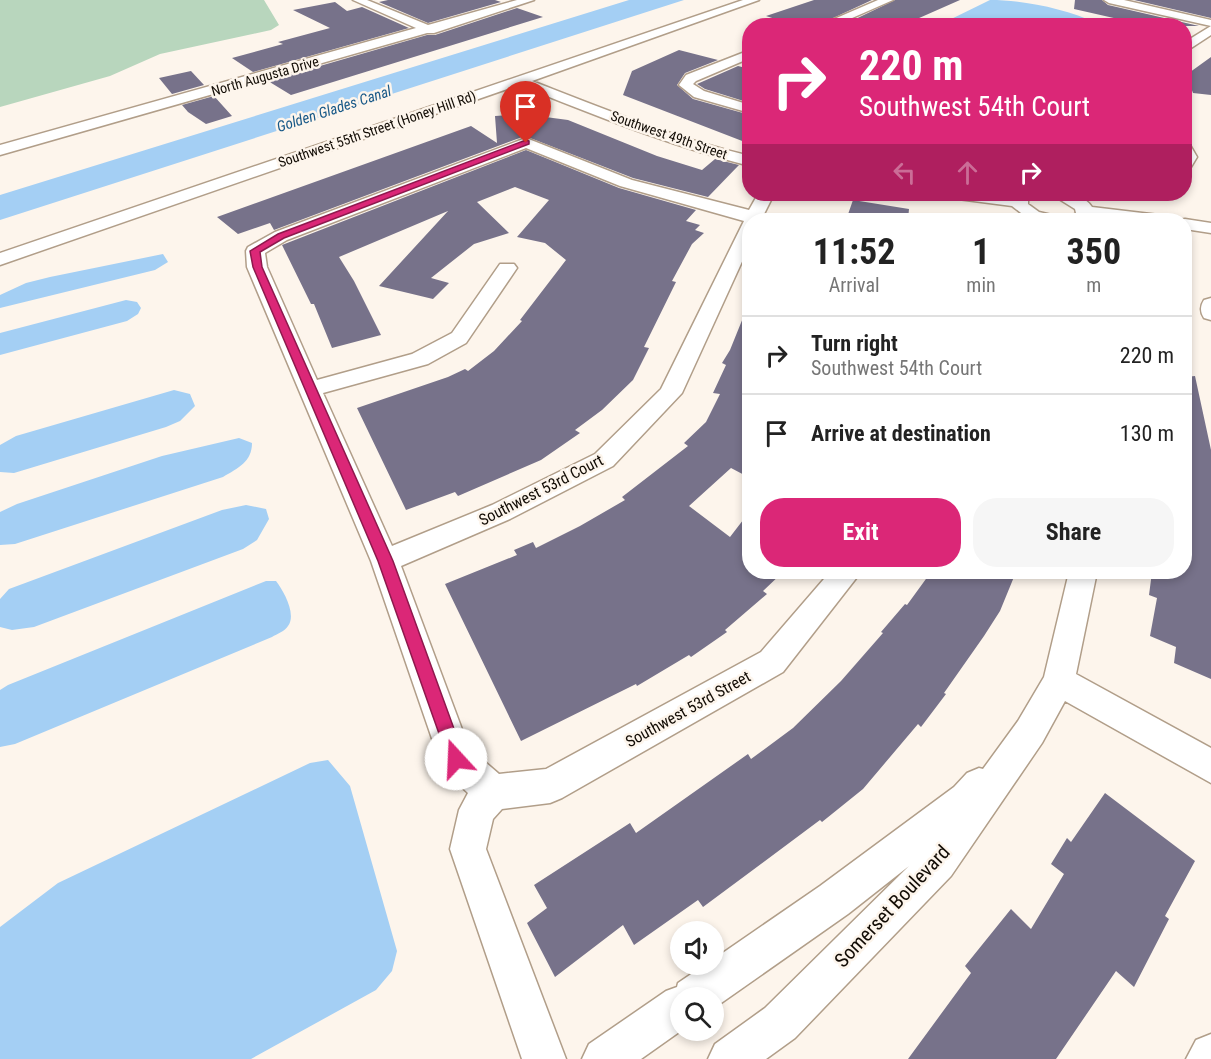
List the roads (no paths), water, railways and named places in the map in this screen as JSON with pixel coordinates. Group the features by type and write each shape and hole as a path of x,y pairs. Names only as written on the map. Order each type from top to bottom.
{"street":[{"path":"358,0 430,30"},
{"name":"North Augusta Drive","path":"0,150 430,30 529,0"},
{"name":"Southwest 55th Street (Honey Hill Rd)","path":"0,259 754,0"},
{"path":"844,18 888,0"},
{"path":"1109,0 1189,18"},
{"path":"1192,19 1211,23"},
{"path":"1192,43 1211,30"},
{"path":"742,57 691,78 686,85 699,94 742,107"},
{"name":"Southwest 49th Street","path":"523,79 573,104 589,107 677,140 742,159"},
{"path":"544,1059 468,849 477,810 493,792 456,759 386,561 257,267 255,251 281,236 526,143 626,183 742,217"},
{"path":"1022,201 1026,211 1031,213"},
{"path":"1192,225 1211,228"},
{"name":"Southwest 53rd Court","path":"386,561 501,512 604,460 671,393 742,248"},
{"path":"312,389 420,359 459,338 507,268"},
{"path":"1211,304 1211,314"},
{"name":"Southwest 53rd Street","path":"493,792 550,786 772,663 841,579"},
{"name":"Somerset Boulevard","path":"730,1059 780,1023 938,863 1030,732 1059,681 1081,579"},
{"path":"1059,681 1211,766"},
{"name":"Somerset Boulevard","path":"709,987 834,900 966,799 1030,732"},
{"path":"604,1059 670,1014"},
{"path":"1208,1059 1211,1055"}],"water":[{"name":"Golden Glades Canal","path":"629,0 684,0 0,220 0,195"},
{"path":"990,0 1045,6 1083,18 953,18"},
{"path":"163,254 168,262 155,270 0,308 0,295 26,283"},
{"path":"126,300 137,302 141,308 138,314 127,321 0,355 0,333"},
{"path":"174,390 190,394 195,406 180,421 14,473 0,472 0,445 16,436"},
{"path":"239,438 252,443 250,455 243,464 223,477 15,544 0,545 0,512 17,504 162,456"},
{"path":"246,505 266,509 269,519 257,540 243,549 34,627 12,630 0,627 0,599 9,589 222,510"},
{"path":"266,581 276,581 288,602 290,621 283,631 15,744 0,747 0,690 8,685"},
{"path":"328,760 350,786 397,951 392,971 376,990 251,1059 0,1059 0,927 58,883 310,763"}]}
